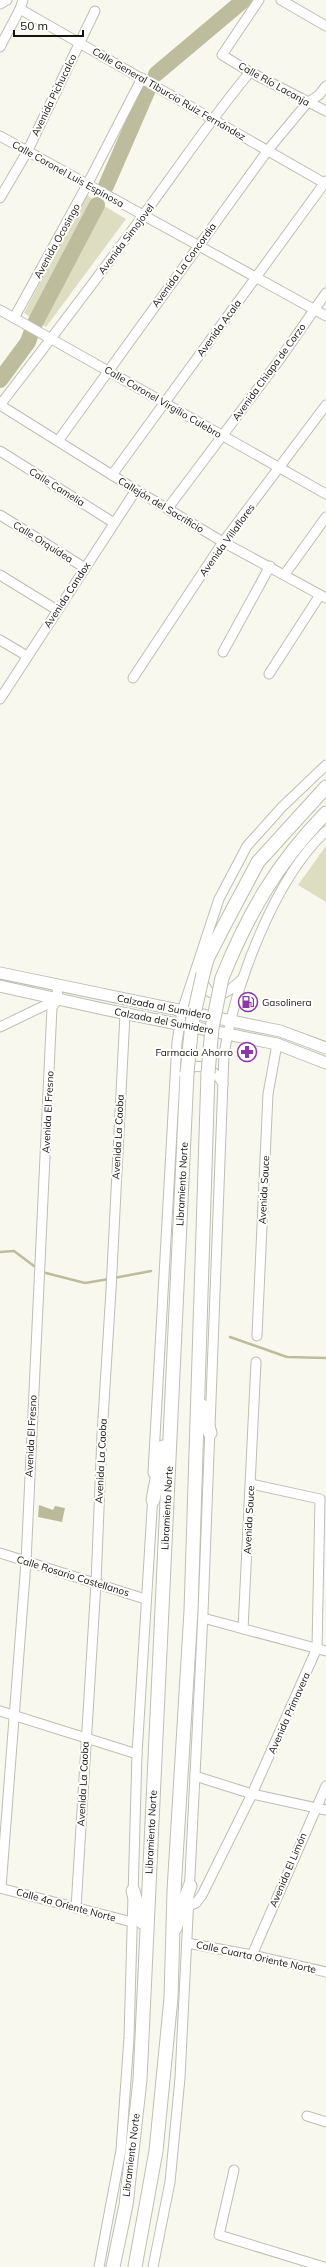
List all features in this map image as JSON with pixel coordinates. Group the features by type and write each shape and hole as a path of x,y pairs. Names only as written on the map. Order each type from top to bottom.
{"highway":[{"name":"Libramiento Norte","path":"113,2267 126,2205 140,2080 145,1940 188,1073 192,1023 203,974 216,940 258,862 326,788"},
{"path":"135,2267 156,2151 170,1998 172,1936 191,1611 208,1073 212,1028 222,978 243,928 276,871 308,832 326,813"},
{"path":"199,1395 210,1433"},
{"path":"153,1500 172,1398"},
{"path":"172,1936 182,1913 190,1886"},
{"path":"133,1891 139,1909 145,1940"}],"main road":[{"name":"Calzada al Sumidero","path":"0,973 280,1031 326,1048"},
{"name":"Calzada del Sumidero","path":"0,986 125,1014 277,1044 326,1063"}],"street":[{"path":"0,4 7,0"},
{"path":"0,47 20,9 23,0"},
{"name":"Calle Río Lacanja","path":"259,0 222,55 250,72 326,111"},
{"path":"280,0 326,26"},
{"name":"Calle General Tiburcio Ruiz Fernández","path":"20,9 325,182"},
{"name":"Avenida Pichucalco","path":"0,198 27,152 95,11"},
{"name":"Avenida Simojovel","path":"0,405 48,336 144,215 212,118 250,72"},
{"name":"Avenida Ocosingo","path":"14,318 87,185 142,78"},
{"name":"Avenida La Concordia","path":"58,441 268,150 308,103 319,95 326,86"},
{"name":"Calle Coronel Luis Espinosa","path":"0,136 198,246 257,276 326,316"},
{"name":"Avenida Acala","path":"112,476 325,182"},
{"name":"Avenida Chiapa de Corzo","path":"168,508 326,293"},
{"name":"Calle Coronel Virgilio Culebro","path":"0,310 31,326 164,404 280,467 326,494"},
{"name":"Callejón del Sacrificio","path":"0,405 112,476 223,542 285,574 323,597"},
{"name":"Avenida Villaflores","path":"133,678 223,542 326,405"},
{"name":"Calle Camelia","path":"0,451 114,523"},
{"name":"Avenida Candox","path":"0,700 27,656 136,490"},
{"name":"Calle Orquídea","path":"0,515 85,568"},
{"path":"285,574 326,517"},
{"path":"224,652 270,566"},
{"path":"0,575 58,610"},
{"path":"269,674 323,597"},
{"path":"0,640 27,656"},
{"path":"99,2267 121,2150 128,2038 137,1754 145,1599 153,1500 154,1450 175,1084 182,1011 219,900 247,846 282,807 326,765"},
{"path":"153,2267 170,2182 180,2078 203,1618 223,1084 227,1033 243,978 259,934 288,880 318,839 326,831"},
{"path":"201,952 201,981 208,991 213,994 225,994 243,978"},
{"name":"Avenida El Fresno","path":"0,1888 15,1717 26,1562 52,1007 58,999 57,985"},
{"path":"0,1027 58,999"},
{"name":"Avenida La Caoba","path":"76,1908 96,1584 102,1435 125,1014"},
{"name":"Avenida Sauce","path":"257,1336 268,1094 277,1044"},
{"path":"175,1084 179,1074 195,1067 212,1070 223,1084"},
{"name":"Avenida Sauce","path":"243,1629 256,1362"},
{"name":"Avenida Primavera","path":"188,1906 196,1903 202,1895 322,1650 320,1498 251,1484"},
{"name":"Calle Rosario Castellanos","path":"0,1554 145,1599"},
{"path":"203,1618 322,1650"},
{"path":"0,1711 15,1717 137,1754"},
{"path":"195,1776 252,1794 326,1810"},
{"name":"Avenida El Limón","path":"252,1955 315,1807 326,1786"},
{"name":"Calle 4a Oriente Norte","path":"0,1888 132,1922"},
{"name":"Calle Cuarta Oriente Norte","path":"187,1943 252,1955 326,1972"},
{"path":"307,2116 326,2122"},
{"path":"234,2170 219,2235 324,2267"}],"green space":[{"path":"86,195 126,219 46,327 24,313"},
{"path":"326,846 326,902 298,885"},
{"path":"39,1505 53,1510 55,1506 65,1508 62,1522 38,1517"}],"waterway":[{"path":"156,74 244,0"},
{"path":"106,186 149,87"},
{"path":"0,380 28,342 34,325 97,205"},
{"path":"0,1252 14,1251 38,1269"},
{"path":"114,1278 151,1271"},
{"path":"42,1272 85,1283 109,1279"},
{"path":"230,1337 287,1357 326,1358"}],"place":[{"name":"Gasolinera","path":"248,1002"},
{"name":"Farmacia Ahorro","path":"247,1052"}]}
